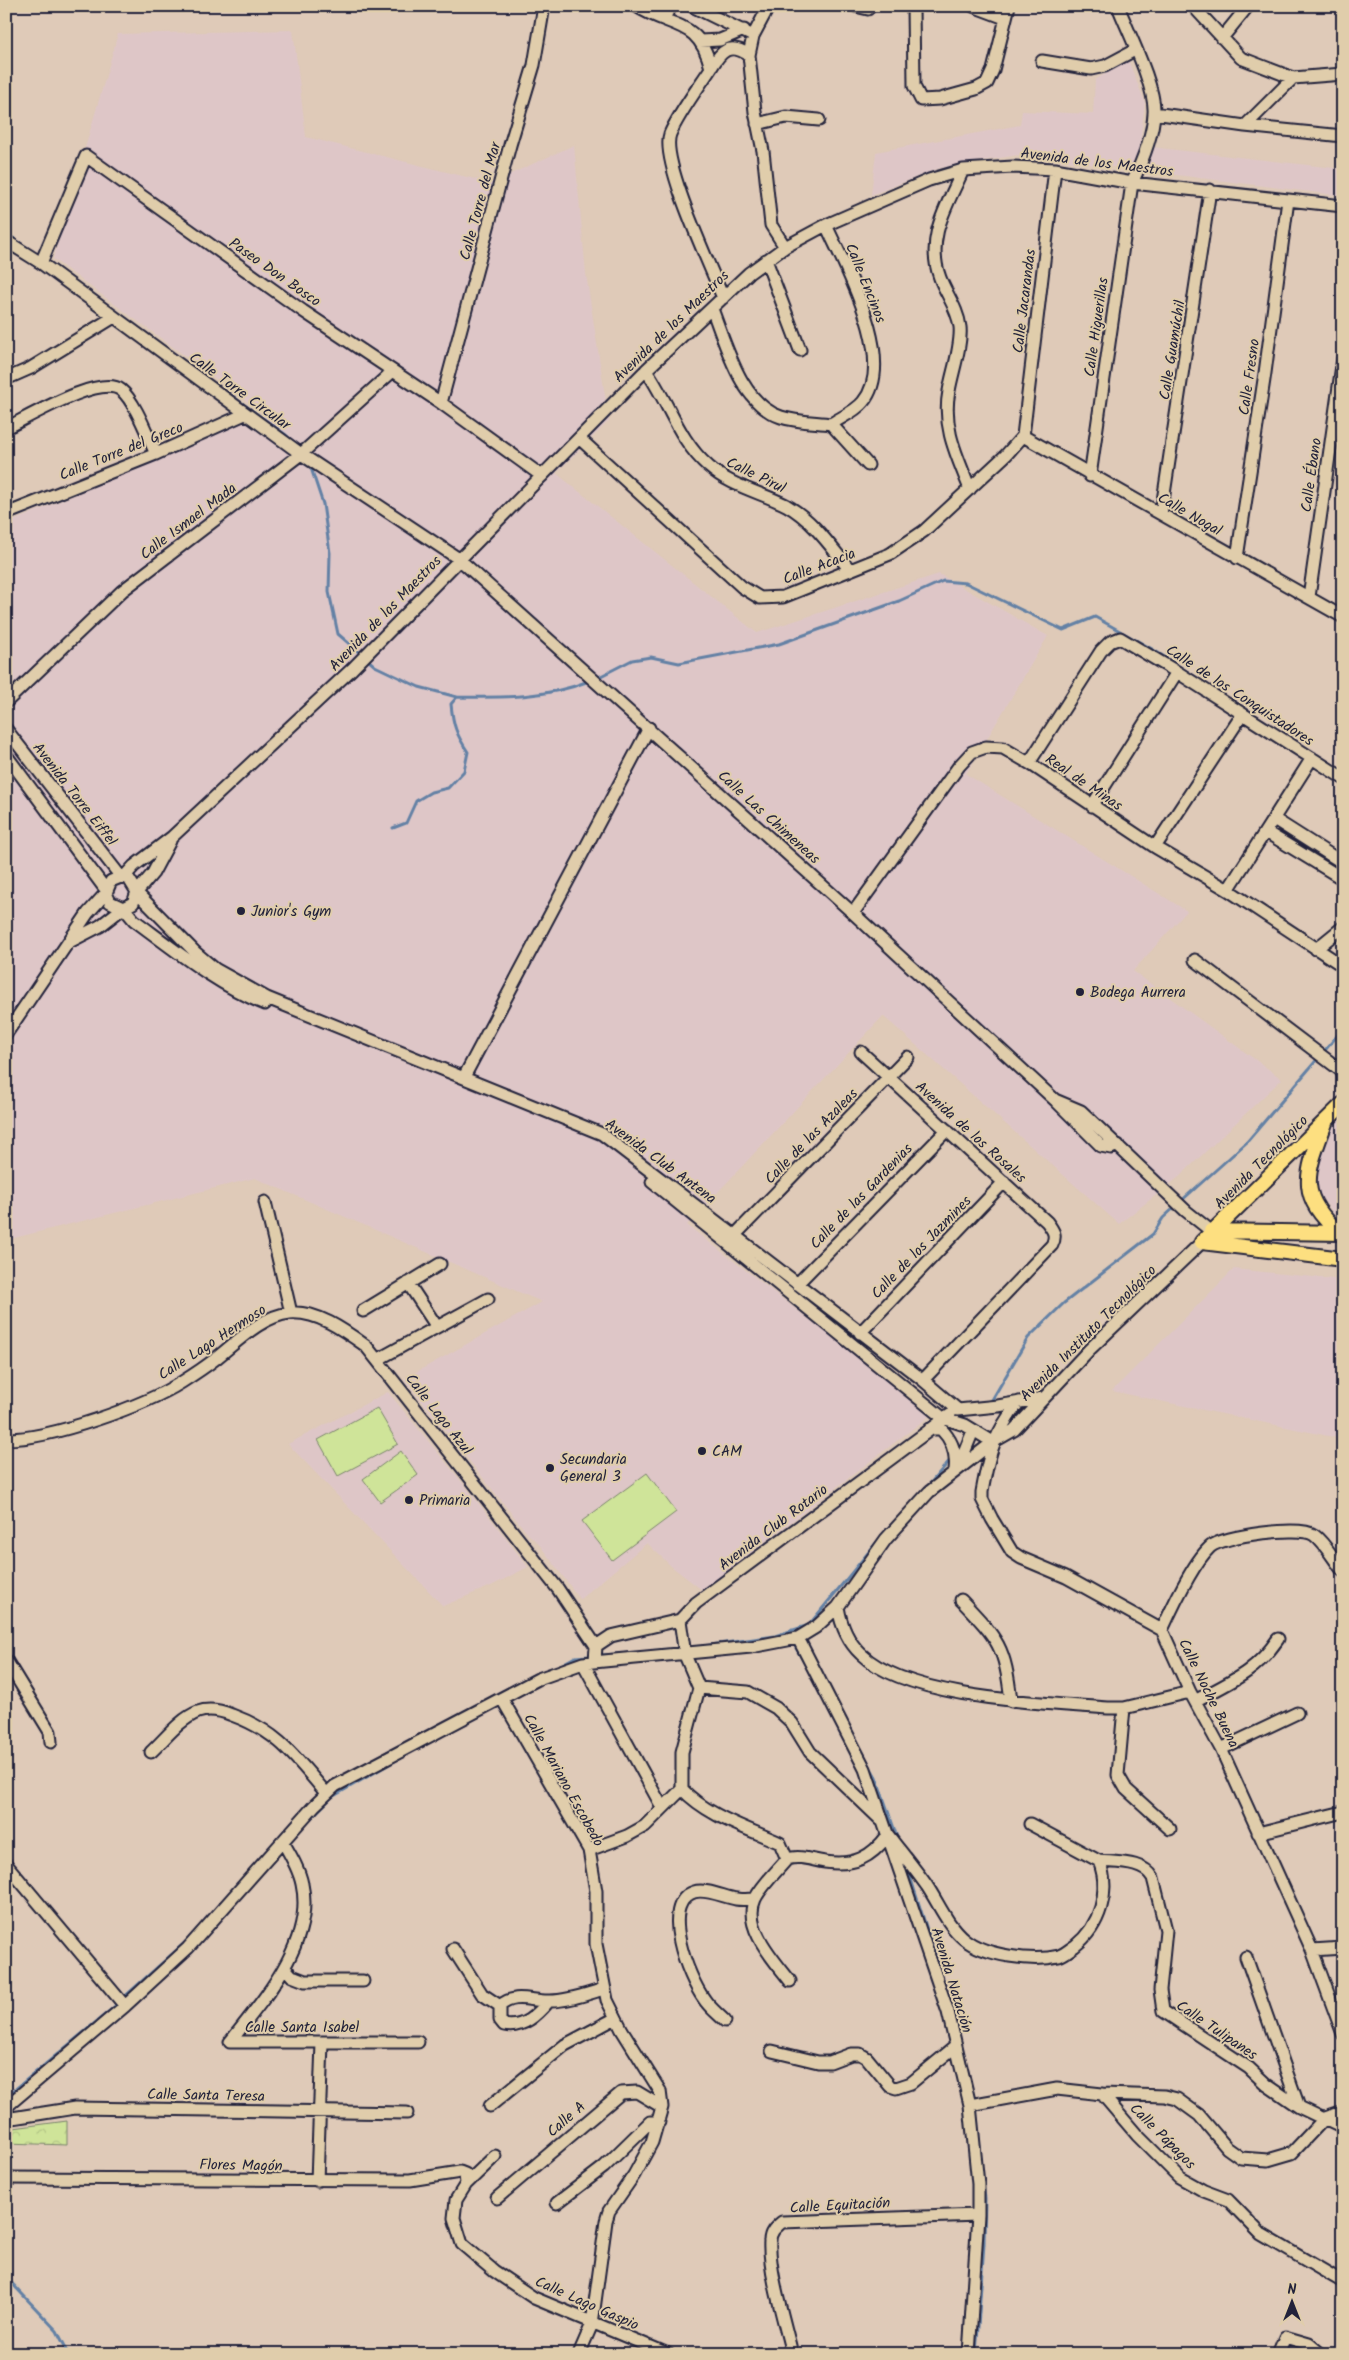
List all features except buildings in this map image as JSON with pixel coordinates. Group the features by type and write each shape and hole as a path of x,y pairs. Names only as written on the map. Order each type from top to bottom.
{"main road":[{"name":"Avenida Tecnológico","path":"1202,1242 1343,1104"},
{"path":"1326,1120 1308,1180 1315,1208 1341,1233"},
{"path":"1211,1232 1341,1233"},
{"path":"1202,1242 1343,1259"}],"street":[{"name":"Calle Torre del Mar","path":"440,403 510,145 534,65 544,6"},
{"path":"636,6 694,34 706,50 711,68"},
{"path":"662,18 672,6"},
{"path":"692,6 748,33"},
{"path":"700,41 720,40 748,33 769,6"},
{"path":"855,6 868,9"},
{"path":"912,6 914,86 916,94 921,100 940,99 976,89 987,83 993,70 1008,6"},
{"path":"973,6 1004,18"},
{"path":"1118,6 1152,95 1154,113 1245,126 1343,136"},
{"path":"1193,6 1241,58 1293,78 1343,74"},
{"path":"1222,38 1248,6"},
{"path":"748,33 757,124 763,151 771,225 785,247"},
{"path":"723,298 684,202 668,150 670,133 723,51 737,49 750,55"},
{"path":"1042,62 1092,70 1105,66 1135,50"},
{"path":"1245,126 1293,78"},
{"name":"Calle Higuerillas","path":"1090,476 1132,183 1146,149 1154,113"},
{"path":"757,124 786,117 819,120"},
{"name":"Paseo Don Bosco","path":"41,263 86,156 303,311 440,403 542,476"},
{"name":"Avenida de los Maestros","path":"123,877 134,866 172,837 352,670 646,370 749,273 785,247 826,225 929,180 963,170 1013,167 1055,170 1132,183 1343,206"},
{"path":"963,170 937,229 934,244 935,263 956,313 960,328 946,412 949,435 970,489"},
{"name":"Calle Jacarandas","path":"1023,436 1055,170"},
{"name":"Calle Guamúchil","path":"1161,514 1210,190"},
{"name":"Calle Fresno","path":"1237,558 1265,374 1288,200"},
{"name":"Calle Encinos","path":"826,225 867,320 874,352 874,376 863,403 831,424"},
{"name":"Calle Torre Circular","path":"6,241 41,263 301,454 459,559"},
{"path":"766,260 800,350"},
{"path":"712,309 750,396 765,409 782,417 831,424 868,465"},
{"path":"6,379 31,368 114,317"},
{"name":"Calle Ébano","path":"1309,597 1343,358"},
{"name":"Calle Pirul","path":"646,370 662,392 689,446 708,466 724,478 786,506 810,522 850,570"},
{"name":"Calle Ismael Mada","path":"6,702 122,591 301,454 393,371"},
{"path":"6,428 82,392 108,385 120,389 129,399 156,454"},
{"name":"Calle Torre del Greco","path":"6,514 156,454 246,414"},
{"name":"Calle Nogal","path":"1023,436 1090,476 1343,617"},
{"name":"Calle Acacia","path":"579,438 742,587 760,598 783,597 890,554 924,531 970,489 1023,436"},
{"name":"Calle Las Chimeneas","path":"459,559 853,913 1055,1100 1081,1111 1186,1211 1211,1232"},
{"name":"Calle de los Conquistadores","path":"1030,763 1101,651 1110,642 1120,638 1177,672 1343,778"},
{"path":"1092,806 1177,672"},
{"path":"1155,848 1242,715"},
{"path":"464,1077 649,728"},
{"name":"Avenida Torre Eiffel","path":"6,730 123,877"},
{"name":"Real de Minas","path":"853,913 959,766 972,752 986,747 1003,748 1030,763 1155,848 1228,890 1343,966"},
{"name":"Avenida Torre Eiffel","path":"6,755 106,892"},
{"path":"1228,890 1312,758"},
{"path":"1274,820 1343,862"},
{"path":"1266,832 1343,878"},
{"name":"Avenida de los Maestros","path":"137,893 153,873 172,837"},
{"path":"6,1034 88,913 106,892 111,881 123,877 134,882 137,893 133,903 100,926 69,942"},
{"path":"106,892 110,902 124,908"},
{"name":"Avenida Club Antena","path":"137,893 196,953 215,969 267,998 602,1134 924,1380 958,1410"},
{"name":"Avenida Club Antena","path":"124,908 134,920 211,977 241,994 598,1140 943,1418 969,1428 993,1442"},
{"path":"1316,949 1343,927"},
{"path":"1195,960 1343,1072"},
{"name":"Avenida de los Rosales","path":"861,1052 1047,1222 1054,1232 1055,1239 1052,1245 924,1380"},
{"name":"Calle de las Azaleas","path":"735,1235 908,1057"},
{"name":"Calle de las Gardenias","path":"798,1284 946,1130"},
{"name":"Calle de los Jazmines","path":"860,1332 1004,1182"},
{"path":"265,1202 291,1313"},
{"name":"Avenida Instituto Tecnológico","path":"956,1465 1014,1430 1117,1323 1202,1242"},
{"path":"363,1311 440,1264"},
{"path":"408,1283 437,1327"},
{"path":"377,1360 488,1299"},
{"name":"Calle Lago Azul","path":"291,1313 310,1316 340,1327 366,1346 558,1589 596,1646"},
{"name":"Calle Lago Hermoso","path":"6,1439 46,1435 141,1402 180,1383 270,1319 291,1313"},
{"path":"6,2107 125,2006 209,1926 326,1793 410,1745 538,1679 583,1663 685,1655 751,1647 798,1638 816,1627 838,1607 906,1515 956,1465 964,1453 969,1428 958,1410 1043,1398"},
{"path":"993,1442 999,1430 1019,1402"},
{"name":"Avenida Club Rotario","path":"596,1646 611,1636 658,1627 680,1620 696,1603 943,1418 958,1410"},
{"path":"930,1429 941,1429 945,1434 952,1444 956,1465"},
{"name":"Calle Noche Buena","path":"993,1442 983,1484 982,1499 1001,1536 1012,1552 1021,1558 1066,1577 1162,1630 1192,1697 1221,1749 1312,1950 1343,2034"},
{"path":"1162,1630 1178,1594 1209,1548 1226,1540 1295,1530 1313,1534 1343,1571"},
{"path":"961,1600 996,1638 1008,1671 1011,1701"},
{"path":"838,1607 840,1625 848,1638 861,1654 879,1666 907,1678 954,1692 1011,1701 1124,1708 1192,1697 1246,1674 1265,1657 1278,1639"},
{"path":"680,1620 685,1655 699,1688 682,1752 682,1789 694,1801 706,1809 780,1844 787,1859"},
{"name":"Avenida Natación","path":"798,1638 865,1769 948,2012 970,2105 978,2214 969,2354"},
{"path":"595,1661 596,1646"},
{"path":"6,1660 50,1732 51,1742"},
{"path":"583,1663 662,1807"},
{"path":"699,1688 748,1692 776,1708 792,1723 810,1752 884,1822"},
{"name":"Calle Mariano Escobedo","path":"502,1699 589,1850 596,1891 596,1944 604,1989 616,2018 660,2091 662,2107 652,2142 634,2175 609,2210 592,2324 579,2354"},
{"path":"1124,1708 1118,1775 1126,1789 1170,1829"},
{"path":"151,1752 187,1719 198,1712 210,1710 225,1712 268,1731 283,1743 326,1793"},
{"path":"1221,1749 1297,1713"},
{"path":"589,1850 627,1836 645,1826 682,1789"},
{"path":"1258,1832 1343,1812"},
{"name":"Calle Tulipanes","path":"1030,1824 1099,1861 1137,1866 1150,1872 1166,1930 1160,1990 1161,2004 1164,2011 1249,2068 1267,2085 1299,2107 1343,2128"},
{"path":"790,1981 758,1938 753,1910 755,1899 787,1859 802,1857 839,1863 862,1860 879,1847 888,1835 927,1886 948,1921 965,1940 986,1950 1014,1957 1060,1956 1088,1935 1099,1915 1104,1888 1103,1871 1099,1861"},
{"name":"Calle Santa Isabel","path":"283,1842 302,1884 303,1908 298,1932 285,1968 230,2042 418,2042"},
{"path":"6,1864 125,2006"},
{"path":"725,2021 704,1999 695,1983 676,1924 678,1908 683,1897 696,1891 736,1899 755,1899"},
{"path":"1312,1950 1343,1948"},
{"path":"454,1949 482,1994 500,2006"},
{"path":"1246,1957 1299,2107"},
{"path":"285,1968 292,1976 305,1981 362,1981"},
{"path":"549,2002 538,2014 525,2023 511,2027 504,2025 500,2020 500,2006 505,2001 524,1998 549,2002 604,1989"},
{"path":"490,2106 566,2045 616,2018"},
{"path":"317,2181 322,2043"},
{"path":"772,2052 818,2062 830,2062 851,2054 860,2054 867,2058 890,2086 896,2088 911,2083 956,2046"},
{"path":"970,2105 1057,2089 1102,2094 1164,2096 1185,2102 1199,2114 1226,2148 1241,2158 1268,2160 1292,2152 1325,2118 1343,2112"},
{"name":"Calle A","path":"498,2198 621,2093 637,2092 662,2107"},
{"name":"Calle Pápagos","path":"1102,2094 1137,2135 1179,2177 1204,2191 1228,2200 1261,2234 1343,2282"},
{"name":"Calle Santa Teresa","path":"6,2119 75,2108 406,2114"},
{"path":"557,2203 604,2168 650,2122 659,2122"},
{"name":"Calle Lago Gaspio","path":"495,2156 466,2184 456,2200 454,2218 462,2244 494,2271 534,2298 592,2324 668,2354"},
{"name":"Flores Magón","path":"6,2178 410,2180 460,2172 465,2174 466,2184"},
{"name":"Calle Equitación","path":"792,2354 775,2279 770,2241 773,2229 782,2222 978,2214"},
{"path":"1278,2354 1285,2337 1309,2344 1320,2354"}],"shaded area":[{"path":"293,30 306,137 491,183 574,145 586,274 609,421 556,473 757,633 939,574 1048,636 966,774 1187,911 1133,971 1282,1079 1179,1177 1119,1224 883,1016 687,1225 932,1414 702,1590 671,1566 647,1543 580,1599 538,1543 528,1534 404,1379 542,1302 255,1178 6,1240 6,524 264,414 53,259 118,34"},
{"path":"1128,60 1145,102 1140,144 1159,148 1343,169 1343,196 1018,155 940,168 871,195 876,152 1020,125 1022,111 1093,114 1095,80"},
{"path":"1343,1110 1343,1220 1339,1220 1317,1192 1322,1131"},
{"path":"1234,1269 1343,1280 1343,1439 1112,1391"},
{"name":"Primaria","path":"388,1392 470,1492 528,1567 491,1586 443,1606 288,1444"}],"green space":[{"path":"377,1408 398,1444 338,1476 318,1440"},
{"path":"401,1451 418,1475 380,1502 363,1479"},
{"path":"647,1473 676,1512 612,1560 582,1521"},
{"path":"67,2121 67,2145 6,2143 6,2129"}],"waterway":[{"path":"6,233 20,243"},
{"path":"228,393 291,440"},
{"path":"310,465 323,504 330,553 329,592 338,634 375,666 419,687 457,697"},
{"path":"597,678 632,660 651,657 679,663 779,644 899,601 943,581 966,583 1063,630 1095,617 1152,649 1197,678"},
{"path":"393,828 406,823 416,801 431,792 448,788 464,771 468,752 456,729 451,704 457,697 524,696 557,691 589,681"},
{"path":"1180,1202 1246,1143 1343,1029"},
{"path":"989,1405 1028,1338 1064,1303 1153,1234 1163,1218 1176,1206"},
{"path":"928,1486 951,1459"},
{"path":"696,1647 775,1636 809,1625 881,1537"},
{"path":"792,1630 796,1648 804,1662"},
{"path":"557,1667 575,1657 631,1653"},
{"path":"311,1818 332,1797 400,1758"},
{"path":"869,1765 876,1777 898,1840"},
{"path":"907,1867 943,1980"},
{"path":"123,1998 191,1937"},
{"path":"6,2097 119,2003"},
{"path":"955,2020 965,2060"},
{"path":"976,2354 984,2244 985,2198 983,2185"},
{"path":"6,2277 57,2331 69,2354"}],"place":[{"name":"Junior's Gym","path":"241,911"},
{"name":"Bodega Aurrera","path":"1080,992"},
{"name":"CAM","path":"702,1451"},
{"name":"Secundaria General 3","path":"550,1468"},
{"name":"Primaria","path":"409,1500"}]}
